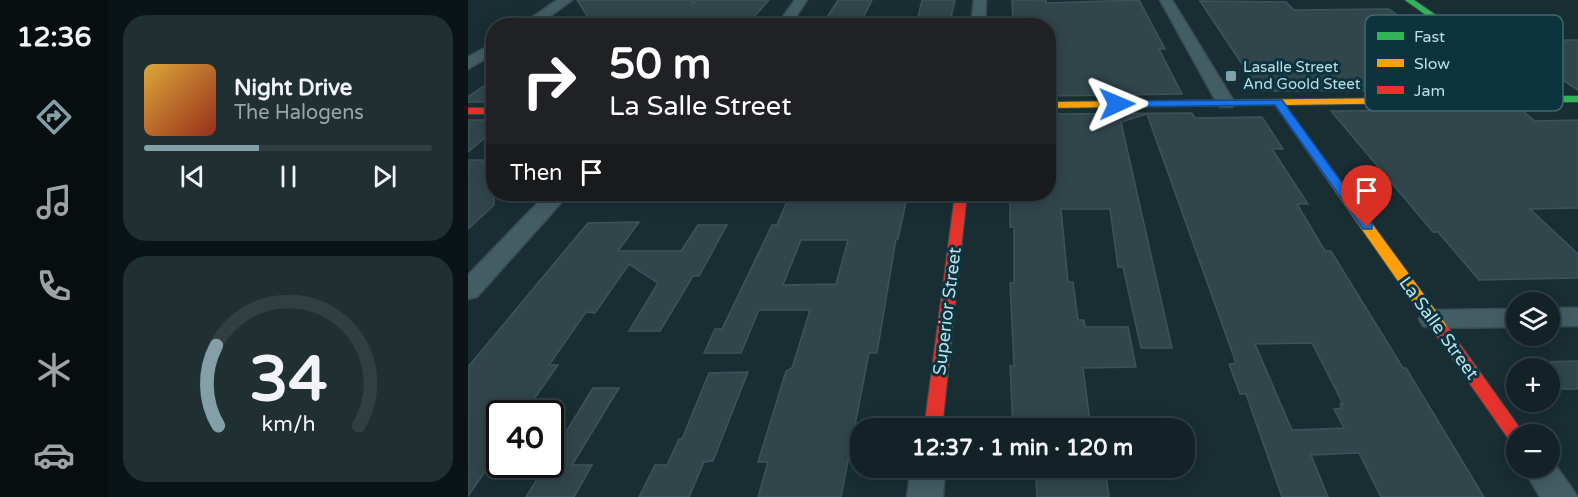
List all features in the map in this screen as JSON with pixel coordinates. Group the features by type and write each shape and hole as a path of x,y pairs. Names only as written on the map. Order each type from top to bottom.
{"street":[{"path":"539,18 566,0"},
{"path":"789,18 801,0"},
{"path":"979,18 980,0"},
{"path":"1166,0 1226,103"},
{"path":"1409,0 1431,15"},
{"path":"468,64 486,52"},
{"path":"1056,105 1365,101"},
{"name":"La Salle Street","path":"1278,102 1507,424"},
{"path":"468,111 486,111"},
{"path":"468,291 552,201"},
{"name":"Superior Street","path":"934,418 961,201"},
{"path":"1560,317 1578,317"},
{"path":"1433,319 1506,318"},
{"path":"925,497 927,478"},
{"path":"1547,478 1560,497"}],"building":[{"path":"577,0 693,0 693,3 696,0 769,0 753,18 588,18"},
{"path":"838,0 872,0 863,18 826,18"},
{"path":"922,0 955,0 951,18 918,18"},
{"path":"1012,0 1046,0 1046,3 1139,0 1165,49 1159,49 1182,94 1056,96 1056,18 1013,18"},
{"path":"1200,1 1286,2 1294,10 1389,9 1397,15 1365,15 1365,91 1260,91"},
{"path":"1563,40 1578,40 1578,90 1563,80"},
{"path":"486,85 486,102 468,102 468,97"},
{"path":"1331,111 1522,111 1535,121 1578,120 1578,208 1530,209 1578,254 1578,278 1479,280 1438,232 1433,232"},
{"path":"1192,113 1195,118 1262,117 1283,149 1272,149 1308,204 1297,204 1325,251 1331,251 1403,368 1406,368 1484,497 1381,497 1359,453 1311,455 1328,497 1282,497 1246,394 1240,394 1229,364 1236,363 1147,114 1121,122 1172,348 1141,348 1123,267 1118,267 1110,209 1061,209 1068,282 1073,282 1078,320 1084,320 1085,327 1128,327 1136,367 1083,368 1090,418 1012,418 1010,366 1014,366 1010,283 1014,283 1014,227 1010,227 1010,201 1056,201 1056,114","holes":["1312,343 1343,404 1340,404 1342,408 1334,409 1344,428 1292,430 1255,344"]},
{"path":"468,120 486,120 486,137 468,152"},
{"path":"468,160 486,160 486,201 494,201 494,205 468,229"},
{"path":"787,201 906,201 898,239 896,239 877,353 869,353 856,418 850,418 850,451 841,497 758,497 768,462 758,462 786,371 792,368 810,310 759,310 741,353 704,353 715,329 722,329 772,225 777,225","holes":["801,240 848,240 836,284 783,285"]},
{"path":"639,222 618,251 681,251 698,225 727,225 699,276 693,276 660,331 629,331 658,283 629,264 595,313 586,312 549,365 558,365 533,400 486,400 486,470 468,496 468,367 588,223"},
{"path":"1560,361 1578,361 1578,389 1560,389"},
{"path":"748,372 713,461 704,462 689,497 639,497 655,465 667,465 679,439 682,439 709,373"},
{"path":"593,388 619,388 572,465 592,465 574,497 526,497 538,478 564,478 564,435"},
{"path":"1036,478 1106,478 1109,497 1037,497"}],"traffic: fast":[{"path":"1409,0 1431,15"},
{"path":"1563,99 1578,99"}],"traffic: slow":[{"path":"1056,105 1365,101"},
{"path":"1278,102 1441,330"}],"traffic: jam":[{"path":"468,111 486,111"},
{"path":"934,418 960,201"},
{"path":"1441,330 1508,424"}],"place":[{"name":"Lasalle Street And Goold Steet","path":"1231,76"}],"route":[{"path":"1117,104 1278,102 1367,227"}]}
